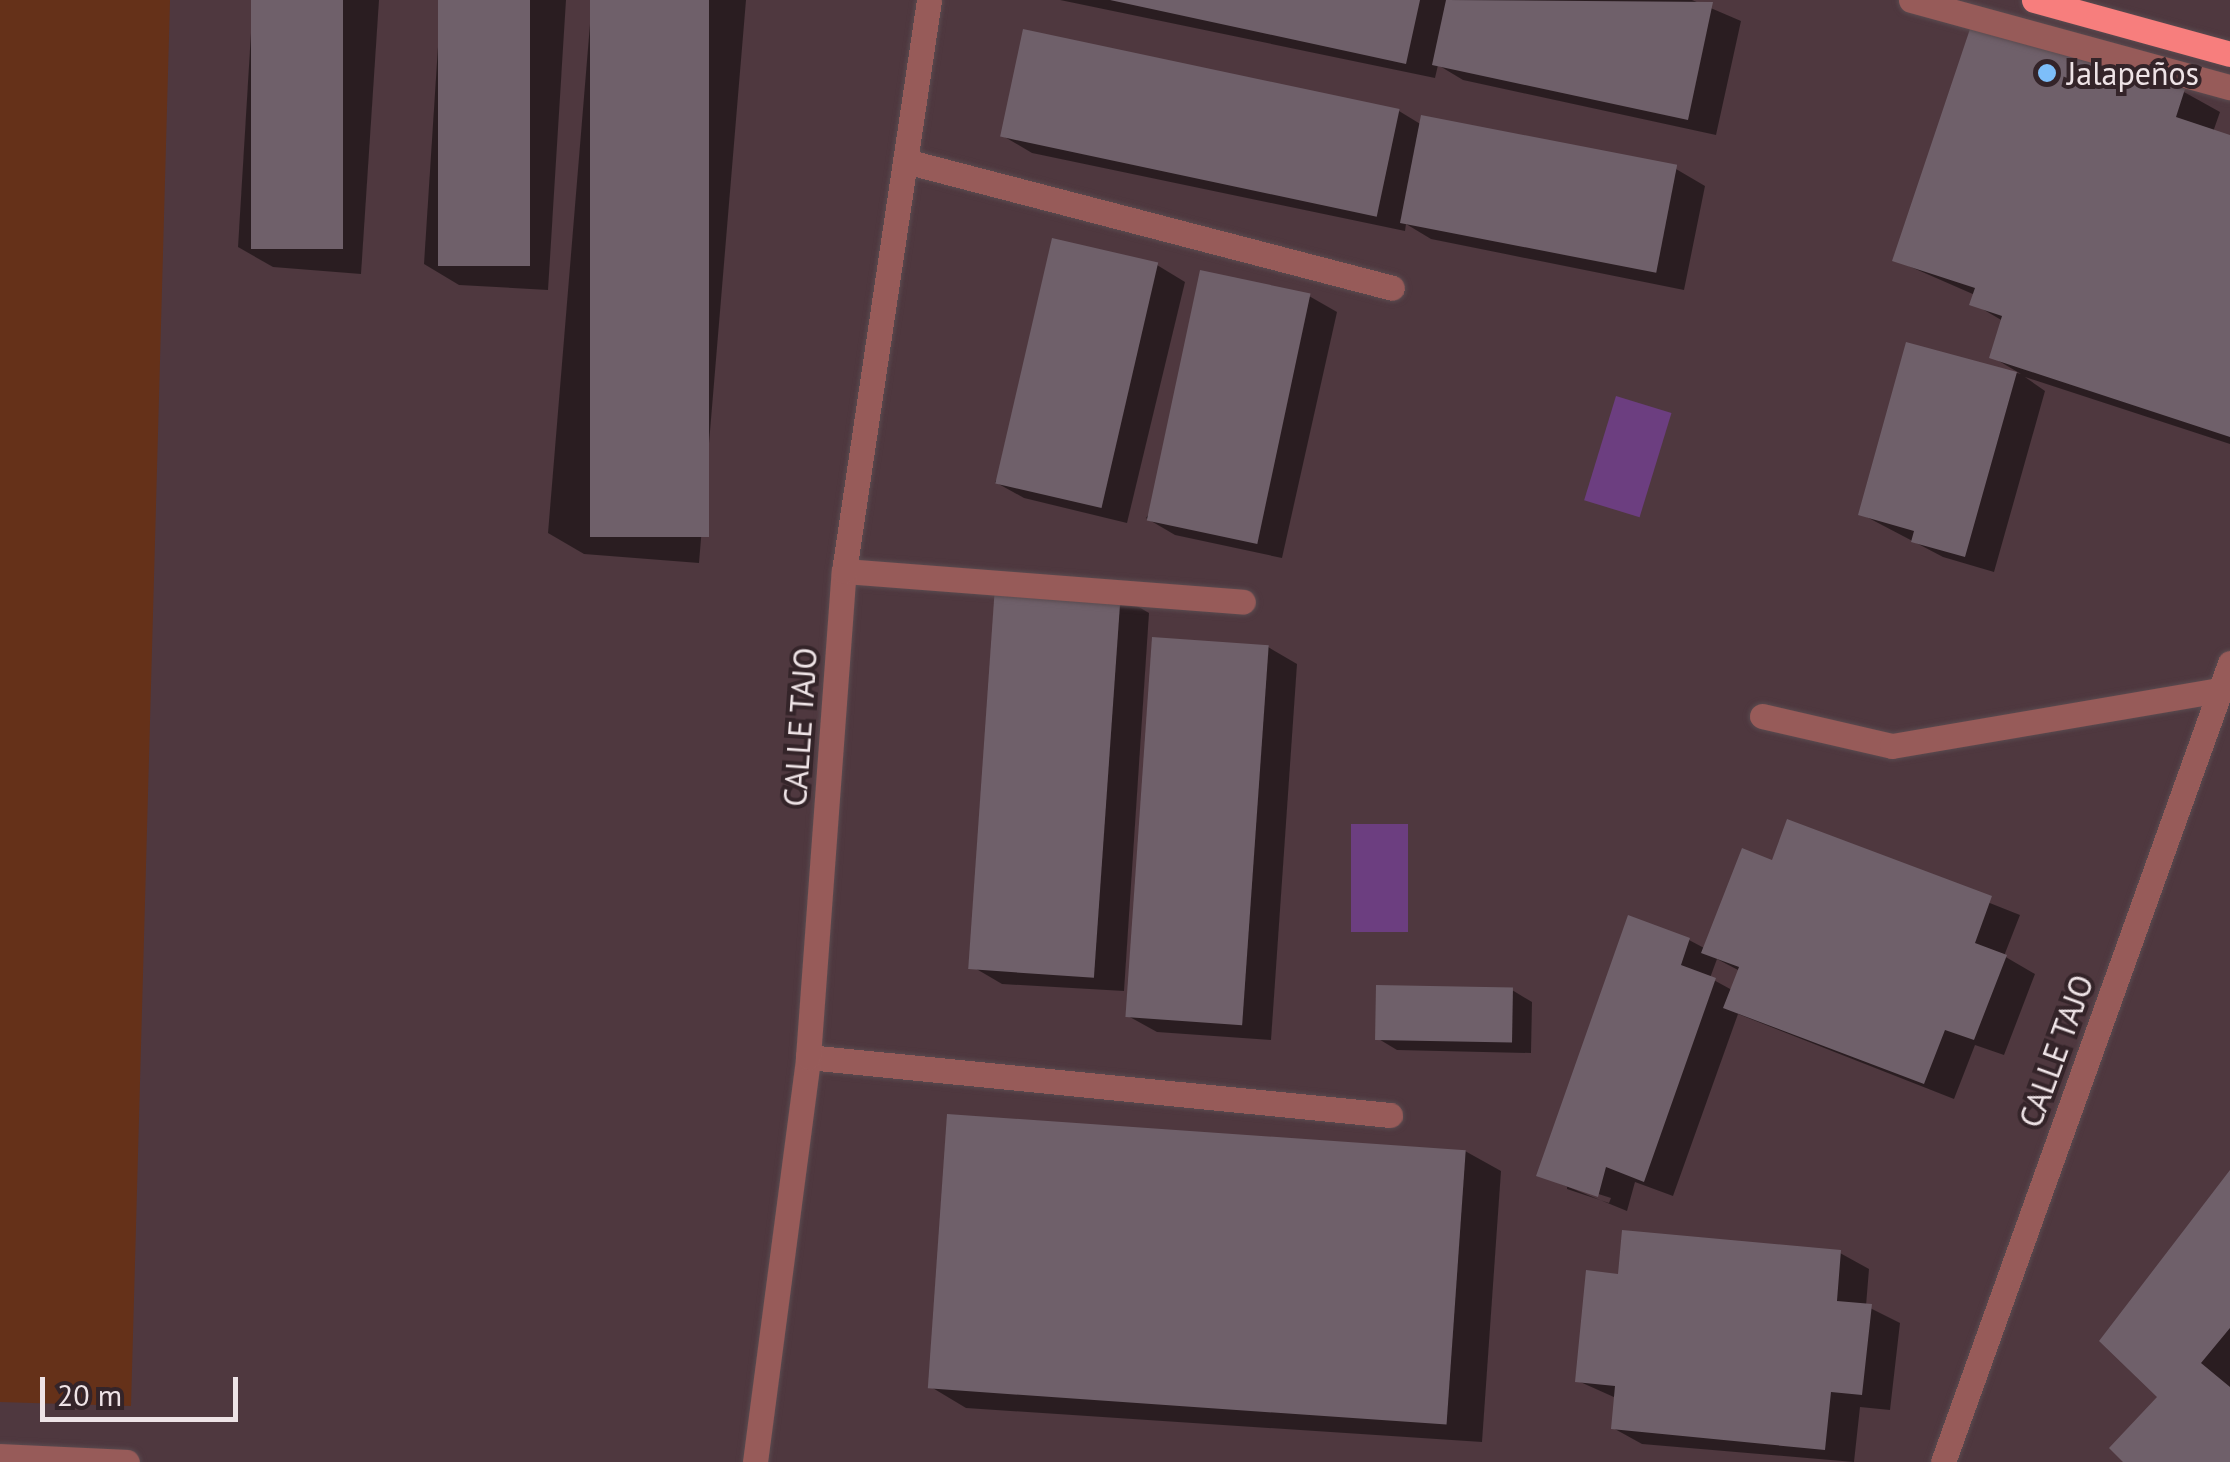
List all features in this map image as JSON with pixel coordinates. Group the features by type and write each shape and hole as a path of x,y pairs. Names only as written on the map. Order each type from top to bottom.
{"main road":[{"path":"2034,0 2230,54"}],"street":[{"name":"CALLE TAJO","path":"755,1462 808,1057 844,571 909,162 929,0"},
{"path":"1911,0 2230,87"},
{"path":"909,162 1392,288"},
{"path":"844,571 1243,602"},
{"name":"CALLE TAJO","path":"1943,1462 2230,663"},
{"path":"1762,716 1892,746 2220,690"},
{"path":"808,1057 1390,1115"},
{"path":"0,1456 127,1462"}],"shaded area":[{"path":"0,0 2230,0 2230,1462 0,1462"},
{"path":"0,0 170,0 131,1406 0,1402"},
{"path":"1616,396 1671,413 1640,517 1584,500"},
{"path":"1351,824 1408,824 1408,932 1351,932"}],"building":[{"path":"251,0 343,0 343,249 251,249"},
{"path":"438,0 530,0 530,266 438,266"},
{"path":"590,0 709,0 709,537 590,537"},
{"path":"1110,0 1420,0 1406,64"},
{"path":"1446,0 1713,2 1688,120 1432,65"},
{"path":"1973,20 2185,89 2176,117 2230,135 2230,437 1989,358 2002,316 1969,305 1975,288 1892,261"},
{"path":"1023,29 1400,109 1377,217 1000,137"},
{"path":"1421,115 1677,165 1656,273 1400,223"},
{"path":"1052,238 1158,263 1102,508 995,484"},
{"path":"1200,270 1311,293 1257,544 1147,520"},
{"path":"1906,342 2017,372 1965,557 1911,542 1914,531 1858,515"},
{"path":"995,586 1121,595 1094,978 968,969"},
{"path":"1152,637 1269,645 1242,1025 1125,1017"},
{"path":"1787,819 1992,896 1975,943 2007,955 1974,1040 1945,1030 1924,1084 1723,1008 1739,967 1701,953 1742,848 1772,860"},
{"path":"1628,915 1690,938 1681,965 1716,978 1644,1182 1606,1167 1598,1197 1536,1176"},
{"path":"1376,985 1513,987 1512,1042 1375,1040"},
{"path":"947,1114 1466,1150 1447,1425 928,1388"},
{"path":"2230,1170 2230,1328 2201,1363 2230,1387 2230,1462 2123,1462 2109,1448 2157,1397 2099,1341"},
{"path":"1622,1230 1841,1250 1837,1301 1872,1304 1862,1395 1831,1392 1825,1450 1611,1429 1615,1386 1575,1382 1586,1270 1618,1274"}],"place":[{"name":"Jalapeños","path":"2047,73"}]}
